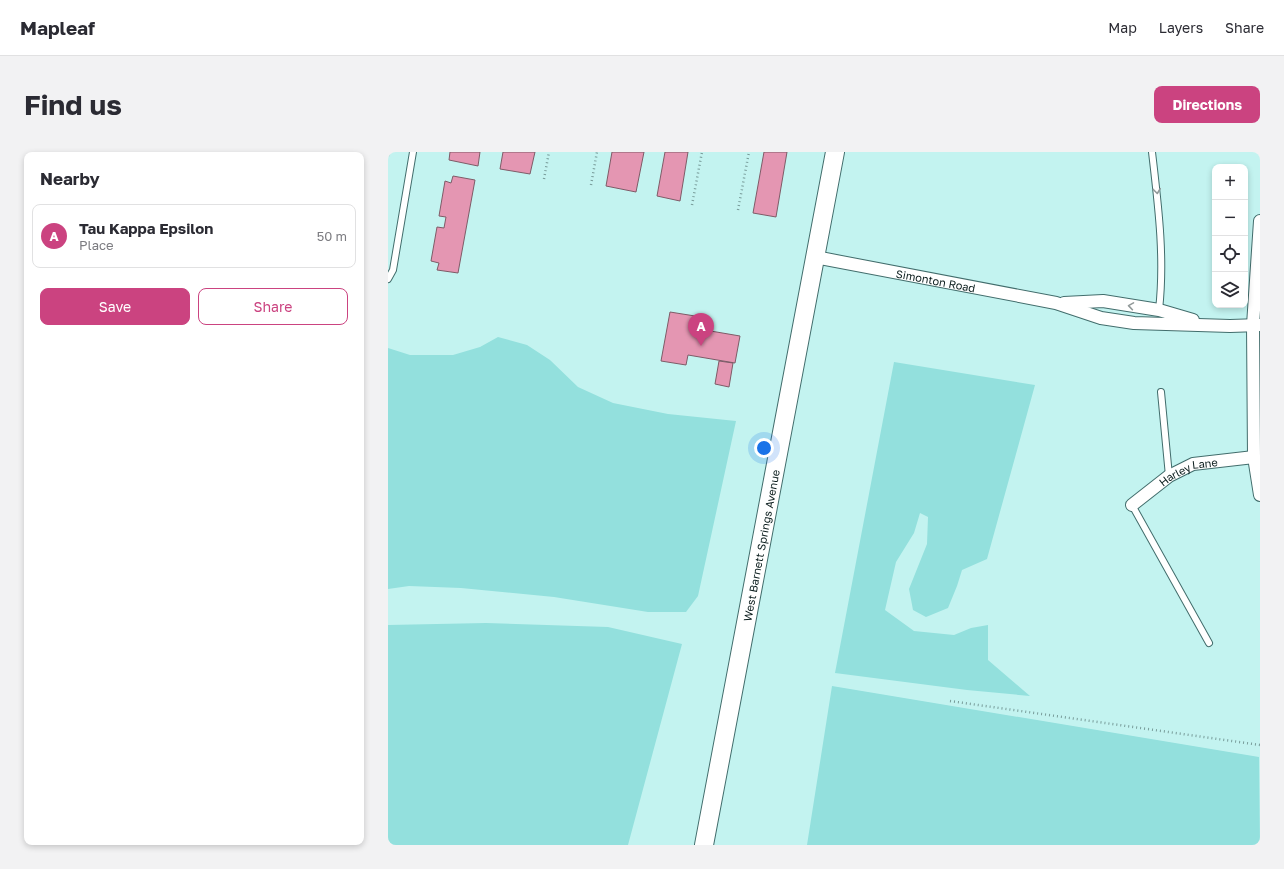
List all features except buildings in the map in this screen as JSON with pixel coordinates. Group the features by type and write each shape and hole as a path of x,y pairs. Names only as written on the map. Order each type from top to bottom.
{"street":[{"name":"West Barnett Springs Avenue","path":"704,845 835,152"},
{"path":"1260,226 1256,325 1257,434 1254,457 1260,494"},
{"name":"Simonton Road","path":"815,257 1056,303 1101,318 1134,323 1230,326 1256,325"},
{"name":"Simonton Road","path":"1056,303 1103,301 1159,310 1210,325"},
{"name":"Harley Lane","path":"1132,505 1169,476 1193,464 1254,457"}],"lane":[{"path":"388,279 392,270 413,152"},
{"path":"1152,152 1160,217 1161,262 1159,310"},
{"path":"1162,392 1169,476"},
{"path":"1132,505 1209,643"}],"path":[{"path":"388,156 389,152"},
{"path":"544,179 549,152"},
{"path":"591,186 597,152"},
{"path":"692,205 702,152"},
{"path":"738,210 749,152"},
{"path":"950,701 1260,745"}],"shaded area":[{"path":"498,337 527,345 550,360 578,387 613,403 668,414 736,421 698,596 686,612 648,612 554,597 461,588 409,586 388,589 388,348 410,355 453,355 480,347"},
{"path":"894,362 1035,385 987,559 962,570 948,608 926,617 913,610 909,589 927,544 928,517 920,513 914,533 896,562 885,610 914,631 954,635 971,628 988,625 988,660 1030,696 967,690 835,673"},
{"path":"486,623 608,627 682,644 628,845 388,845 388,625"},
{"path":"832,686 1259,757 1260,845 807,845"}],"place":[{"name":"Tau Kappa Epsilon","path":"701,346"}]}
